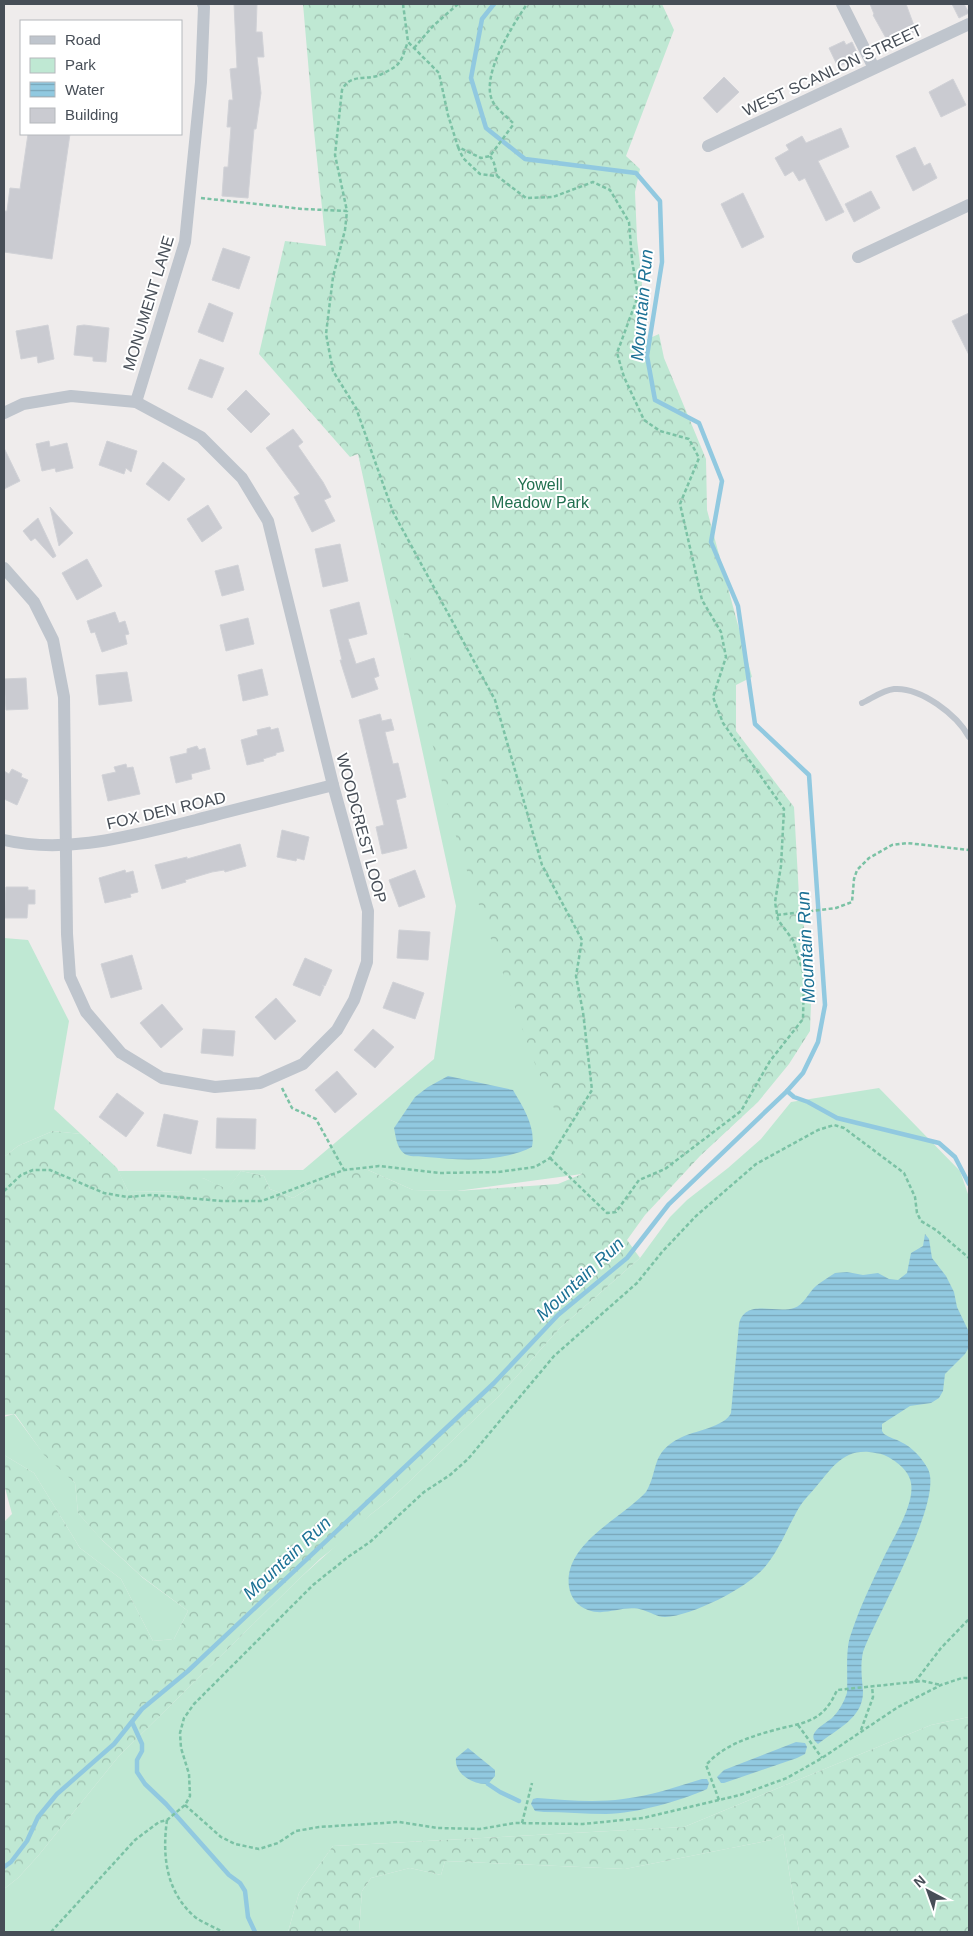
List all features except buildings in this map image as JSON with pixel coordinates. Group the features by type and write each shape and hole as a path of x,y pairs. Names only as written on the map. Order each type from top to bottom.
{"street":[{"name":"MONUMENT LANE","path":"136,402 186,242 201,82 203,4"},
{"path":"842,4 874,68"},
{"name":"WEST SCANLON STREET","path":"708,146 969,24"},
{"path":"858,257 969,205"},
{"name":"WOODCREST LOOP","path":"4,413 23,404 71,396 136,402 201,437 242,478 268,521 333,785 368,911 367,962 354,1000 337,1030 303,1064 260,1083 215,1087 162,1078 121,1053 86,1012 70,977 67,934 64,697 53,640 34,602 4,568"},
{"name":"FOX DEN ROAD","path":"4,840 30,845 66,845 112,841 333,785"}],"lane":[{"path":"862,703 892,689 908,691 929,700 947,711 964,727 969,737"}],"path":[{"path":"4,1192 21,1175 32,1170 50,1170 104,1193 127,1197 152,1195 222,1201 262,1201 344,1170 379,1166 439,1173 498,1172 535,1167 550,1158 592,1090 583,1012 576,976 582,940 542,865 495,700 393,512 356,408 333,370 326,334 333,277 347,210 335,155 342,90 345,83 351,79 377,76 398,64 408,42 403,4"},
{"path":"414,48 433,26 458,4"},
{"path":"458,147 481,158 490,156 510,129 513,122 492,99 490,79 506,38 527,4"},
{"path":"408,42 439,73 458,147 463,158 480,174 497,176 526,198 553,197 593,182 610,190 629,222 632,260 638,296 617,353 624,377 644,420 660,431 689,439 699,458 680,504 702,600 721,632 726,657 713,697 724,723 784,809 781,866 775,902 778,920 793,940 804,975 803,1019 770,1061 741,1111 666,1168 639,1180 616,1212 607,1212 550,1158"},
{"path":"490,156 497,176"},
{"path":"190,197 303,209 347,210"},
{"path":"777,915 836,908 852,902 854,879 857,870 868,858 892,844 907,843 969,850"},
{"path":"277,1076 292,1108 316,1119 344,1170"},
{"path":"51,1932 135,1840 185,1806 190,1796 189,1774 181,1748 180,1733 184,1718 194,1704 313,1585 348,1556 370,1542 424,1492 468,1459 554,1356 637,1283 662,1252 696,1216 756,1164 818,1130 834,1125 844,1128 904,1173 915,1197 917,1213 921,1221 936,1230 969,1258"},
{"path":"914,1682 941,1648 969,1619"},
{"path":"185,1806 221,1837 234,1844 259,1849 278,1843 296,1831 319,1827 399,1822 438,1828 480,1829 522,1823 583,1824 643,1818 719,1800 786,1778 822,1758 898,1707 941,1685 962,1678 969,1678"},
{"path":"719,1800 706,1765 714,1756 730,1745 772,1730 798,1725 821,1714 832,1702 837,1690 914,1682 928,1682 941,1685"},
{"path":"861,1731 873,1698 872,1686"},
{"path":"798,1725 822,1758"},
{"path":"522,1823 532,1783"},
{"path":"168,1819 165,1835 166,1868 174,1890 180,1901 196,1918 223,1932"}],"green space":[{"name":"Yowell Meadow Park","path":"303,4 662,4 674,30 626,156 640,169 635,192 637,239 642,281 639,329 634,345 659,334 664,358 706,459 707,510 752,677 736,685 736,731 794,807 799,896 812,976 810,1031 789,1064 758,1102 700,1156 645,1215 627,1240 640,1258 559,1329 499,1396 393,1497 321,1558 119,1756 38,1856 18,1878 4,1889 4,1522 12,1514 4,1484 4,1455 34,1473 80,1548 121,1579 153,1641 174,1639 188,1611 141,1576 99,1537 78,1513 75,1483 44,1455 15,1414 4,1415 4,1157 18,1146 53,1131 81,1134 117,1168 128,1191 183,1192 188,1181 203,1178 227,1189 241,1171 264,1176 270,1189 293,1198 338,1168 368,1170 413,1190 457,1191 558,1184 582,1174 533,1059 459,848 358,454 350,457 259,354 285,241 326,246"},
{"path":"358,454 582,1174 457,1191 413,1190 368,1170 311,1187 293,1198 270,1189 264,1176 241,1171 227,1190 203,1178 183,1192 128,1191 118,1171 303,1170 434,1059 456,906"},
{"path":"4,938 28,940 69,1021 54,1109 81,1134 53,1131 18,1146 4,1157"},
{"path":"879,1088 960,1171 969,1197 969,1717 931,1725 684,1827 333,1846 299,1893 288,1932 4,1932 4,1889 18,1878 38,1856 119,1756 300,1578 370,1515 393,1497 499,1396 559,1329 640,1258 670,1217 687,1200 761,1139 791,1102"},
{"path":"14,1414 40,1449 75,1483 78,1513 103,1541 143,1578 188,1611 174,1639 153,1641 121,1579 80,1548 34,1473 4,1455 4,1417"},
{"path":"969,1717 969,1932 799,1932 783,1834 771,1840 625,1869 445,1861 441,1875 410,1868 371,1878 362,1891 359,1932 288,1932 299,1893 333,1846 684,1827 931,1725"},
{"path":"783,1834 799,1932 359,1932 362,1891 371,1878 410,1868 441,1875 445,1861 625,1869 771,1840"}],"water":[{"path":"448,1076 513,1090 530,1125 533,1140 532,1147 506,1156 480,1159 409,1156 404,1153 398,1143 394,1128 415,1097"},
{"path":"925,1234 929,1239 932,1258 946,1276 954,1292 957,1307 969,1332 969,1347 965,1354 945,1374 943,1391 939,1398 931,1403 910,1406 882,1424 884,1434 909,1446 928,1469 930,1485 926,1506 906,1559 863,1652 861,1667 863,1692 859,1709 841,1728 818,1744 814,1740 814,1733 835,1715 846,1696 849,1640 866,1595 907,1511 910,1501 910,1478 901,1466 893,1460 880,1454 859,1452 851,1454 838,1462 800,1506 778,1548 764,1568 756,1576 732,1592 689,1612 665,1617 629,1608 602,1612 588,1610 578,1604 571,1595 569,1587 570,1572 575,1558 584,1545 646,1492 659,1456 670,1444 686,1435 716,1425 728,1418 731,1413 739,1324 742,1316 747,1311 754,1309 794,1308 803,1302 816,1286 835,1273 847,1272 863,1275 878,1273 889,1279 898,1280 907,1273 911,1253 923,1246"},
{"path":"796,1742 805,1743 807,1747 805,1754 797,1758 724,1783 721,1783 717,1777 724,1770"},
{"path":"468,1748 495,1770 495,1776 488,1784 476,1783 461,1774 458,1769 456,1758"},
{"path":"707,1779 709,1783 707,1789 670,1802 631,1812 606,1814 544,1812 535,1811 531,1804 533,1799 537,1798 591,1801 633,1798"}],"waterway":[{"name":"Mountain Run","path":"4,1867 11,1862 27,1841 38,1817 57,1794 114,1744 142,1709 188,1671 494,1383 558,1315 627,1258 669,1204 787,1091 803,1073 818,1042 825,1005 809,775 755,724 738,606 711,542 722,481 699,423 655,400 647,356 662,262 660,201 636,173 525,159 486,128 471,78 482,19 494,4"},
{"path":"787,1091 794,1097 808,1102 837,1118 939,1143 955,1157 969,1184"},
{"path":"132,1722 142,1744 142,1751 137,1760 137,1772 145,1784 166,1804 229,1875 240,1883 245,1891 248,1917 255,1932"},
{"path":"488,1784 519,1801"}]}
